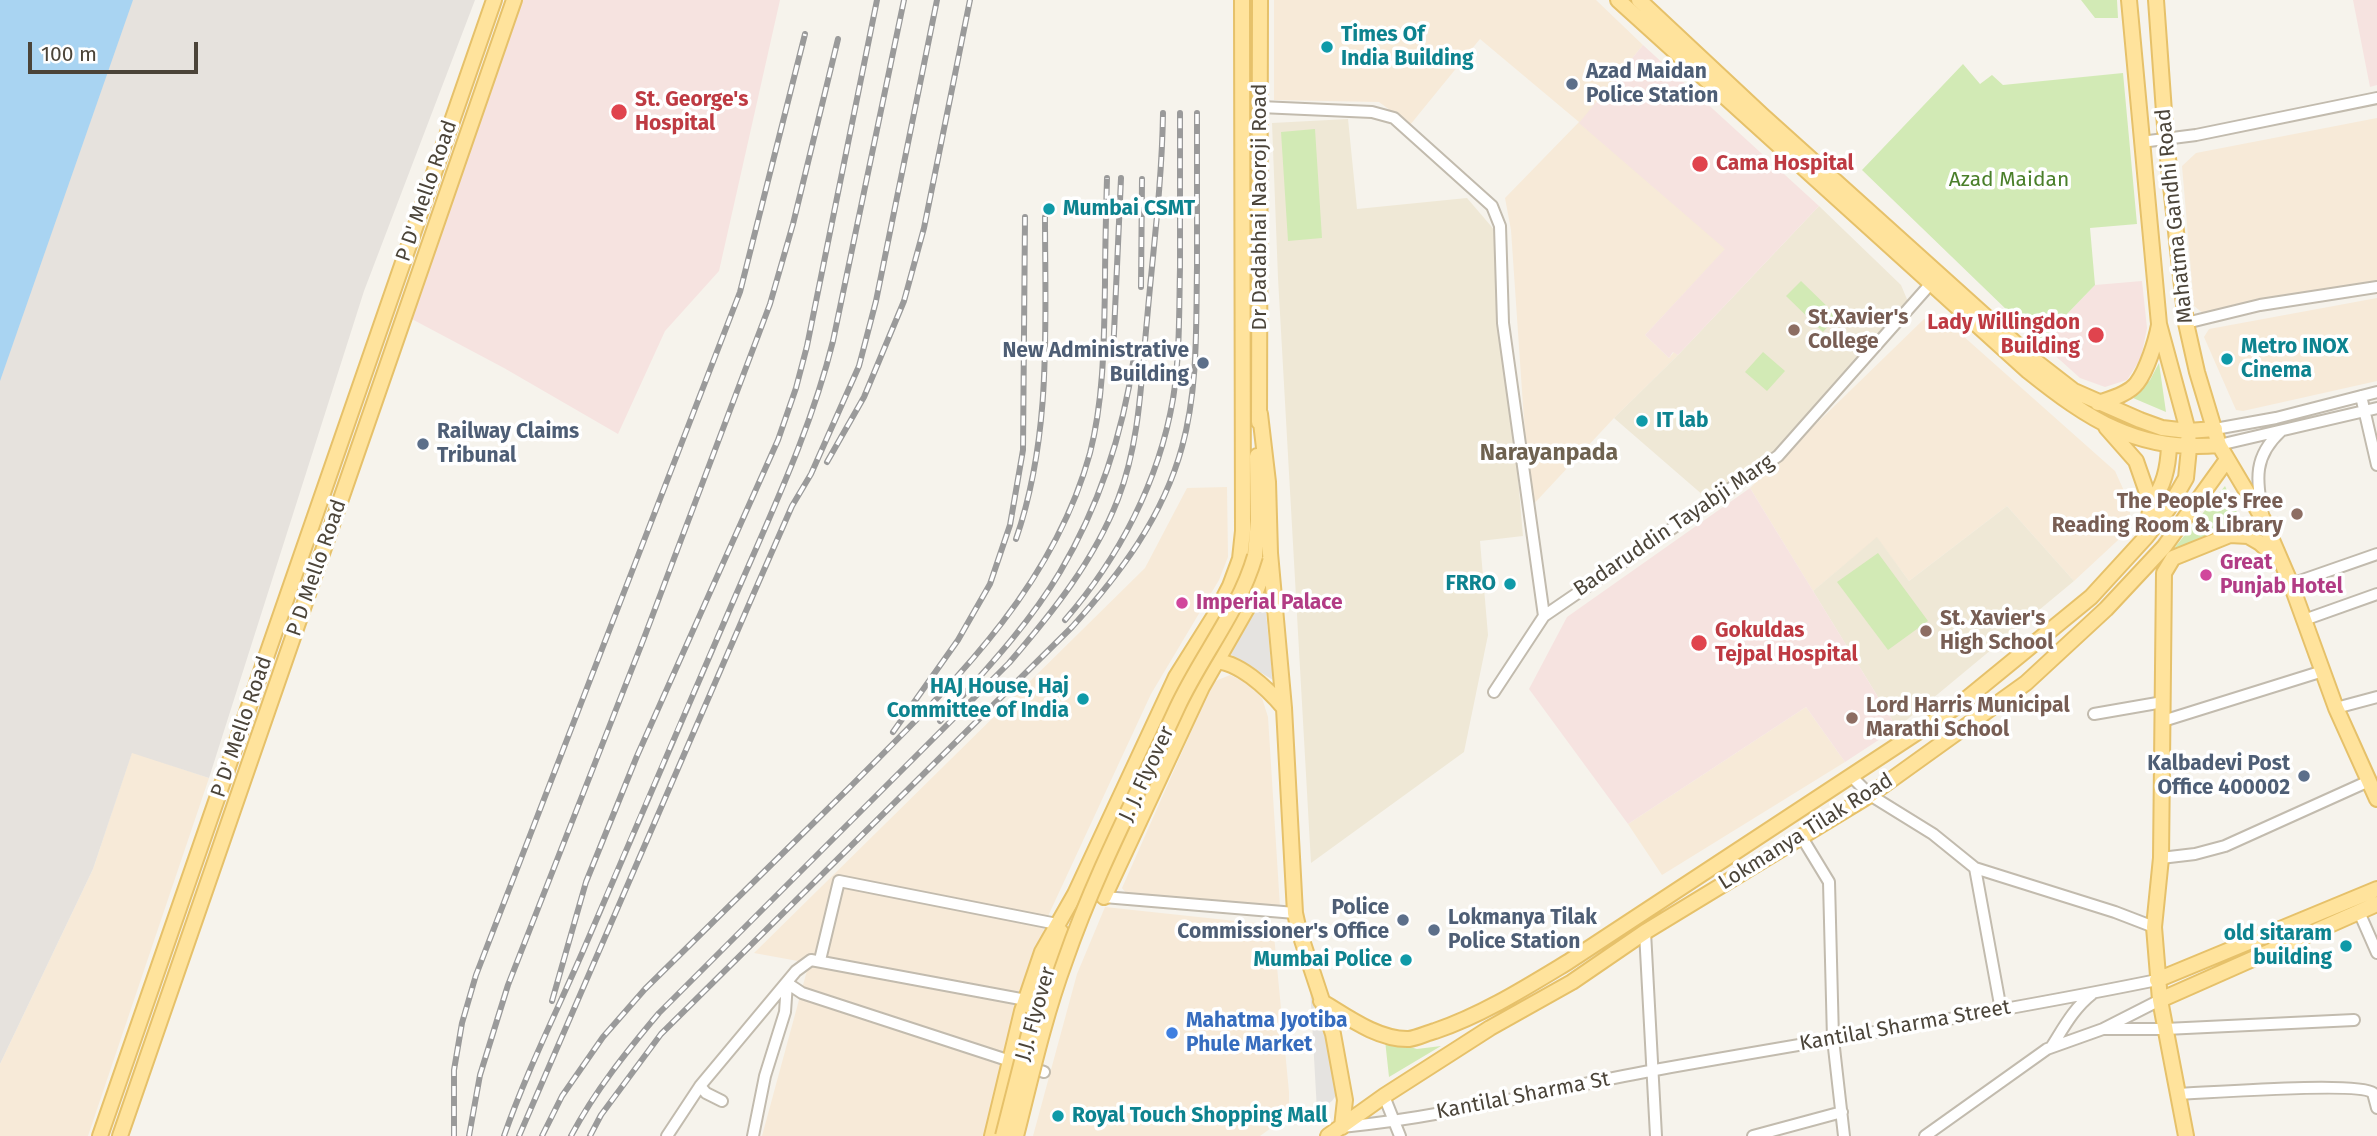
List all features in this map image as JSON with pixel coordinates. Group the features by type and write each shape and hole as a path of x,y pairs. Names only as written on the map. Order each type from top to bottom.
{"main road":[{"name":"P D' Mello Road","path":"100,1136 494,0"},
{"name":"P D Mello Road","path":"120,1136 514,0"},
{"name":"Dr Dadabhai Naoroji Road","path":"1062,921 1176,677 1220,605 1240,559 1243,531 1242,0"},
{"name":"Dr Dadabhai Naoroji Road","path":"1259,414 1261,0"},
{"path":"1618,0 1935,279 2074,391 2162,428 2188,431 2215,429"},
{"path":"1639,0 1935,279 2028,371 2067,402 2104,425 2136,438 2189,448 2218,446 2263,519 2283,563 2336,708 2377,799"},
{"name":"Lokmanya Tilak Road","path":"1321,1001 1362,1025 1389,1036 1409,1039 1456,1024 1510,997 1568,962 1959,705 2091,597 2146,537 2168,509 2186,478 2189,448 2188,431 2160,324 2140,142 2129,0"},
{"name":"Mahatma Gandhi Road","path":"2156,0 2166,140 2186,323 2218,446"},
{"path":"2098,403 2120,395 2137,384 2160,324"},
{"path":"1259,414 1268,482 1270,554 1284,708 1295,913 1333,1034 1345,1100 1342,1127"},
{"name":"J. J. Flyover","path":"1016,1136 1046,1017 1065,959 1089,900 1190,681 1242,591 1255,556 1259,414"},
{"path":"2104,425 2136,461 2151,504"},
{"path":"2164,605 2150,562 2146,537 2151,504 2162,487 2168,469 2169,446"},
{"name":"Lokmanya Tilak Road","path":"1328,1136 1384,1096 1490,1028 1572,982 1645,932 1870,795 2026,683 2106,608 2150,562 2227,461"},
{"path":"333,463 351,471"},
{"path":"2186,1136 2160,1000 2154,927 2161,858 2164,573 2173,558 2230,535 2248,536 2283,563"},
{"path":"1104,897 1202,687 1254,596 1270,554"},
{"path":"1176,677 1197,661 1217,660 1250,675 1267,688 1284,708"},
{"path":"2157,980 2377,889"},
{"path":"2160,1000 2377,904"},
{"path":"992,1136 1026,1000 1042,952 1062,921"},
{"name":"J.J. Flyover","path":"1003,1136 1034,1014 1062,921"}],"street":[{"path":"2140,142 2166,140 2377,98"},
{"path":"1260,107 1372,112 1394,118 1492,206 1500,226 1503,323 1544,616 1494,692"},
{"name":"Badaruddin Tayabji Marg","path":"1544,616 1778,456 1935,279"},
{"path":"2186,323 2260,305 2377,287"},
{"path":"2215,429 2276,418 2377,392"},
{"path":"2361,396 2377,465"},
{"path":"2218,446 2377,408"},
{"path":"2263,519 2258,484 2260,462 2268,443 2283,429"},
{"path":"2291,584 2377,554"},
{"path":"2304,620 2377,594"},
{"path":"2163,722 2323,671"},
{"path":"2336,708 2377,696"},
{"path":"2094,714 2163,702"},
{"path":"1851,776 1870,795 1933,834 1975,868 2154,927"},
{"path":"2161,858 2195,854 2225,846 2369,781"},
{"path":"1801,836 1829,882 1833,1039 1844,1136"},
{"path":"1975,868 2001,1010"},
{"path":"820,960 839,881 1062,921"},
{"path":"1104,897 1295,913"},
{"path":"2359,912 2377,953"},
{"path":"1645,932 1656,1136"},
{"path":"667,1136 700,1086 806,962 820,960 1026,1000"},
{"name":"Kantilal Sharma Street","path":"1653,1071 2157,980"},
{"path":"787,983 802,993 1044,1072"},
{"path":"753,1136 765,1076 785,1012 787,983"},
{"path":"2052,1046 2069,1017 2093,993"},
{"path":"1925,1136 2052,1046 2103,1029 2160,1000"},
{"path":"2103,1029 2165,1029 2354,1020"},
{"name":"Kantilal Sharma St","path":"1342,1127 1393,1122 1653,1071"},
{"path":"700,1086 706,1093 722,1101"},
{"path":"2177,1094 2365,1089 2373,1093 2377,1108"},
{"path":"1384,1096 1399,1136"},
{"path":"1753,1136 1842,1112"}],"shaded area":[{"path":"0,0 475,0 364,291 209,778 132,753 93,869 0,1064"},
{"name":"St. George's Hospital","path":"522,0 780,0 719,271 665,331 618,434 504,368 408,317 444,224"},
{"path":"1274,0 1596,0 1643,45 1580,123 1726,249 1645,335 1669,358 1674,352 1678,355 1614,418 1530,508 1511,230 1505,198 1579,122 1480,39 1410,125 1379,102 1274,100"},
{"path":"2353,0 2377,0 2377,85 2370,87"},
{"name":"Cama Hospital","path":"1643,45 1819,206 1678,355 1673,352 1669,358 1645,335 1725,249 1579,123"},
{"path":"2377,118 2377,286 2204,314 2194,306 2182,166 2196,153"},
{"path":"1348,119 1357,209 1467,198 1497,233 1523,536 1480,541 1488,635 1464,752 1311,863 1278,278 1272,123"},
{"name":"St.Xavier's College","path":"1819,206 1901,285 1909,304 1773,458 1704,496 1614,418 1678,355"},
{"name":"Lady Willingdon Building","path":"2142,281 2147,328 2141,358 2127,380 2105,387 2080,378 2040,342 2095,285"},
{"path":"2377,298 2377,381 2243,411 2236,410 2204,337 2209,329"},
{"path":"1924,319 1944,319 2115,471 2130,504 2130,529 2074,581 2007,506 1909,581 1877,538 1813,591 1750,488"},
{"path":"1227,487 1228,557 1219,580 1151,694 1049,914 1019,1004 987,1136 762,1136 809,963 754,953 1145,568 1187,488"},
{"name":"Gokuldas Tejpal Hospital","path":"1750,488 1897,728 1845,762 1806,707 1628,824 1529,689 1567,617"},
{"name":"St. Xavier's High School","path":"2007,506 2074,581 1897,728 1813,591 1877,537 1909,581"},
{"path":"1264,594 1273,680 1230,654"},
{"path":"1230,675 1247,683 1262,698 1268,717 1280,907 1126,893 1122,888 1213,682"},
{"path":"1806,707 1845,762 1662,875 1628,824"},
{"path":"132,752 209,778 88,1136 0,1136 0,1064 93,869"},
{"name":"Mahatma Jyotiba Phule Market","path":"1105,907 1273,925 1289,1092 1286,1113 1278,1123 1260,1136 1033,1136 1077,974"},
{"path":"1309,968 1314,969 1342,1038 1347,1064 1345,1083 1332,1101 1317,1111"}],"green space":[{"path":"2081,0 2117,0 2118,18 2095,18"},
{"name":"Azad Maidan","path":"1963,64 1980,84 1992,75 2003,85 2123,73 2137,224 2090,228 2095,285 2040,342 1862,170"},
{"path":"1315,129 1322,238 1288,241 1281,132"},
{"path":"1801,281 1837,316 1823,332 1786,296"},
{"path":"1763,352 1785,371 1767,391 1745,372"},
{"path":"2159,363 2166,412 2133,398 2150,380"},
{"path":"2225,486 2246,532 2171,552"},
{"path":"1878,553 1928,621 1888,650 1837,582"},
{"path":"1385,1040 1417,1049 1441,1046 1389,1077"}],"water":[{"path":"0,0 133,0 0,381"}],"railway":[{"path":"552,1001 586,882 637,756 778,440 796,388 807,346 877,0"},
{"path":"504,1136 802,439 833,341 904,0"},
{"path":"519,1136 792,506 811,474 859,366 876,301 937,0"},
{"path":"827,462 864,397 904,301 924,228 970,0"},
{"path":"454,1136 454,1070 462,1023 476,975 740,292 805,34"},
{"path":"469,1136 480,1075 508,985 644,638 770,304 793,224 838,39"},
{"path":"571,1136 612,1072 659,1013 1009,663 1071,586 1097,544 1118,499 1135,433 1157,216 1163,113"},
{"path":"1065,620 1103,571 1134,517 1147,489 1167,429 1173,399 1179,333 1180,113"},
{"path":"590,1136 601,1115 661,1034 1072,627 1123,565 1152,521 1174,473 1182,447 1194,380 1197,113"},
{"path":"542,1136 562,1096 603,1037 645,989 849,788 958,675 992,636 1023,594 1050,550 1073,503 1095,432 1104,348 1107,178"},
{"path":"1113,355 1121,178"},
{"path":"1141,287 1142,179"},
{"path":"893,732 958,640 990,584 1010,525 1023,450 1025,217"},
{"path":"1016,539 1028,500 1041,420 1045,339 1045,217"},
{"path":"940,721 1019,630 1047,592 1074,547 1108,468 1134,357"}],"place":[{"name":"Times Of India Building","path":"1327,47"},
{"name":"Azad Maidan Police Station","path":"1572,84"},
{"name":"St. George's Hospital","path":"619,112"},
{"name":"Cama Hospital","path":"1700,164"},
{"name":"Mumbai CSMT","path":"1049,209"},
{"name":"St.Xavier's College","path":"1794,330"},
{"name":"Lady Willingdon Building","path":"2096,335"},
{"name":"Metro INOX Cinema","path":"2227,359"},
{"name":"New Administrative Building","path":"1203,363"},
{"name":"IT lab","path":"1642,421"},
{"name":"Railway Claims Tribunal","path":"423,444"},
{"name":"The People's Free Reading Room & Library","path":"2297,514"},
{"name":"Great Punjab Hotel","path":"2206,575"},
{"name":"FRRO","path":"1510,584"},
{"name":"Imperial Palace","path":"1182,603"},
{"name":"St. Xavier's High School","path":"1926,631"},
{"name":"Gokuldas Tejpal Hospital","path":"1699,643"},
{"name":"HAJ House, Haj Committee of India","path":"1083,699"},
{"name":"Lord Harris Municipal Marathi School","path":"1852,718"},
{"name":"Kalbadevi Post Office 400002","path":"2304,776"},
{"name":"Police Commissioner's Office","path":"1403,920"},
{"name":"Lokmanya Tilak Police Station","path":"1434,930"},
{"name":"old sitaram building","path":"2346,946"},
{"name":"Mumbai Police","path":"1406,960"},
{"name":"Mahatma Jyotiba Phule Market","path":"1172,1033"},
{"name":"Royal Touch Shopping Mall","path":"1058,1116"}],"district":[{"name":"Narayanpada","path":"1549,454"}]}
